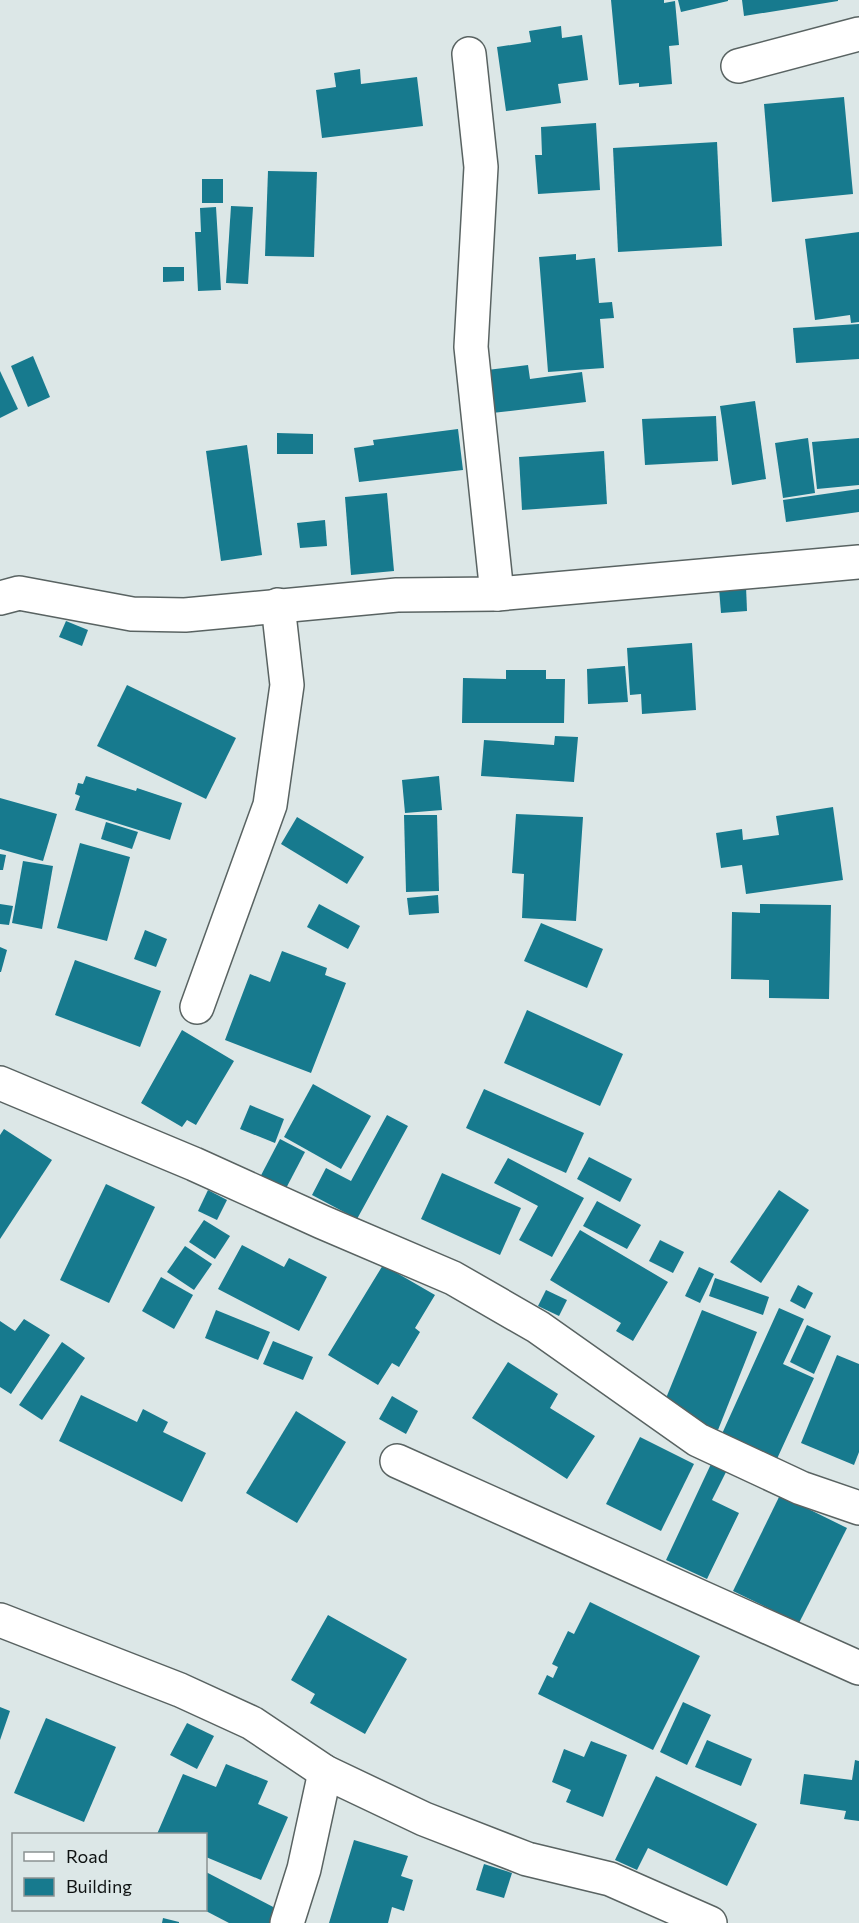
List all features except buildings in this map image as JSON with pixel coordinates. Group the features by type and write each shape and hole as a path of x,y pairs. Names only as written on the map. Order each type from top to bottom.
{"street":[{"path":"738,66 859,34"},
{"path":"469,54 481,166 471,347 497,594"},
{"path":"0,598 19,593 142,614 185,615 398,595 497,594 859,562"},
{"path":"198,1007 270,805 287,686 278,605"},
{"path":"0,1083 194,1164 453,1278 538,1327 698,1440 801,1488 859,1508"},
{"path":"398,1461 859,1668"},
{"path":"0,1620 180,1690 252,1723 325,1772 434,1823 527,1859 610,1879 711,1923"},
{"path":"287,1923 304,1869 325,1772"}]}
